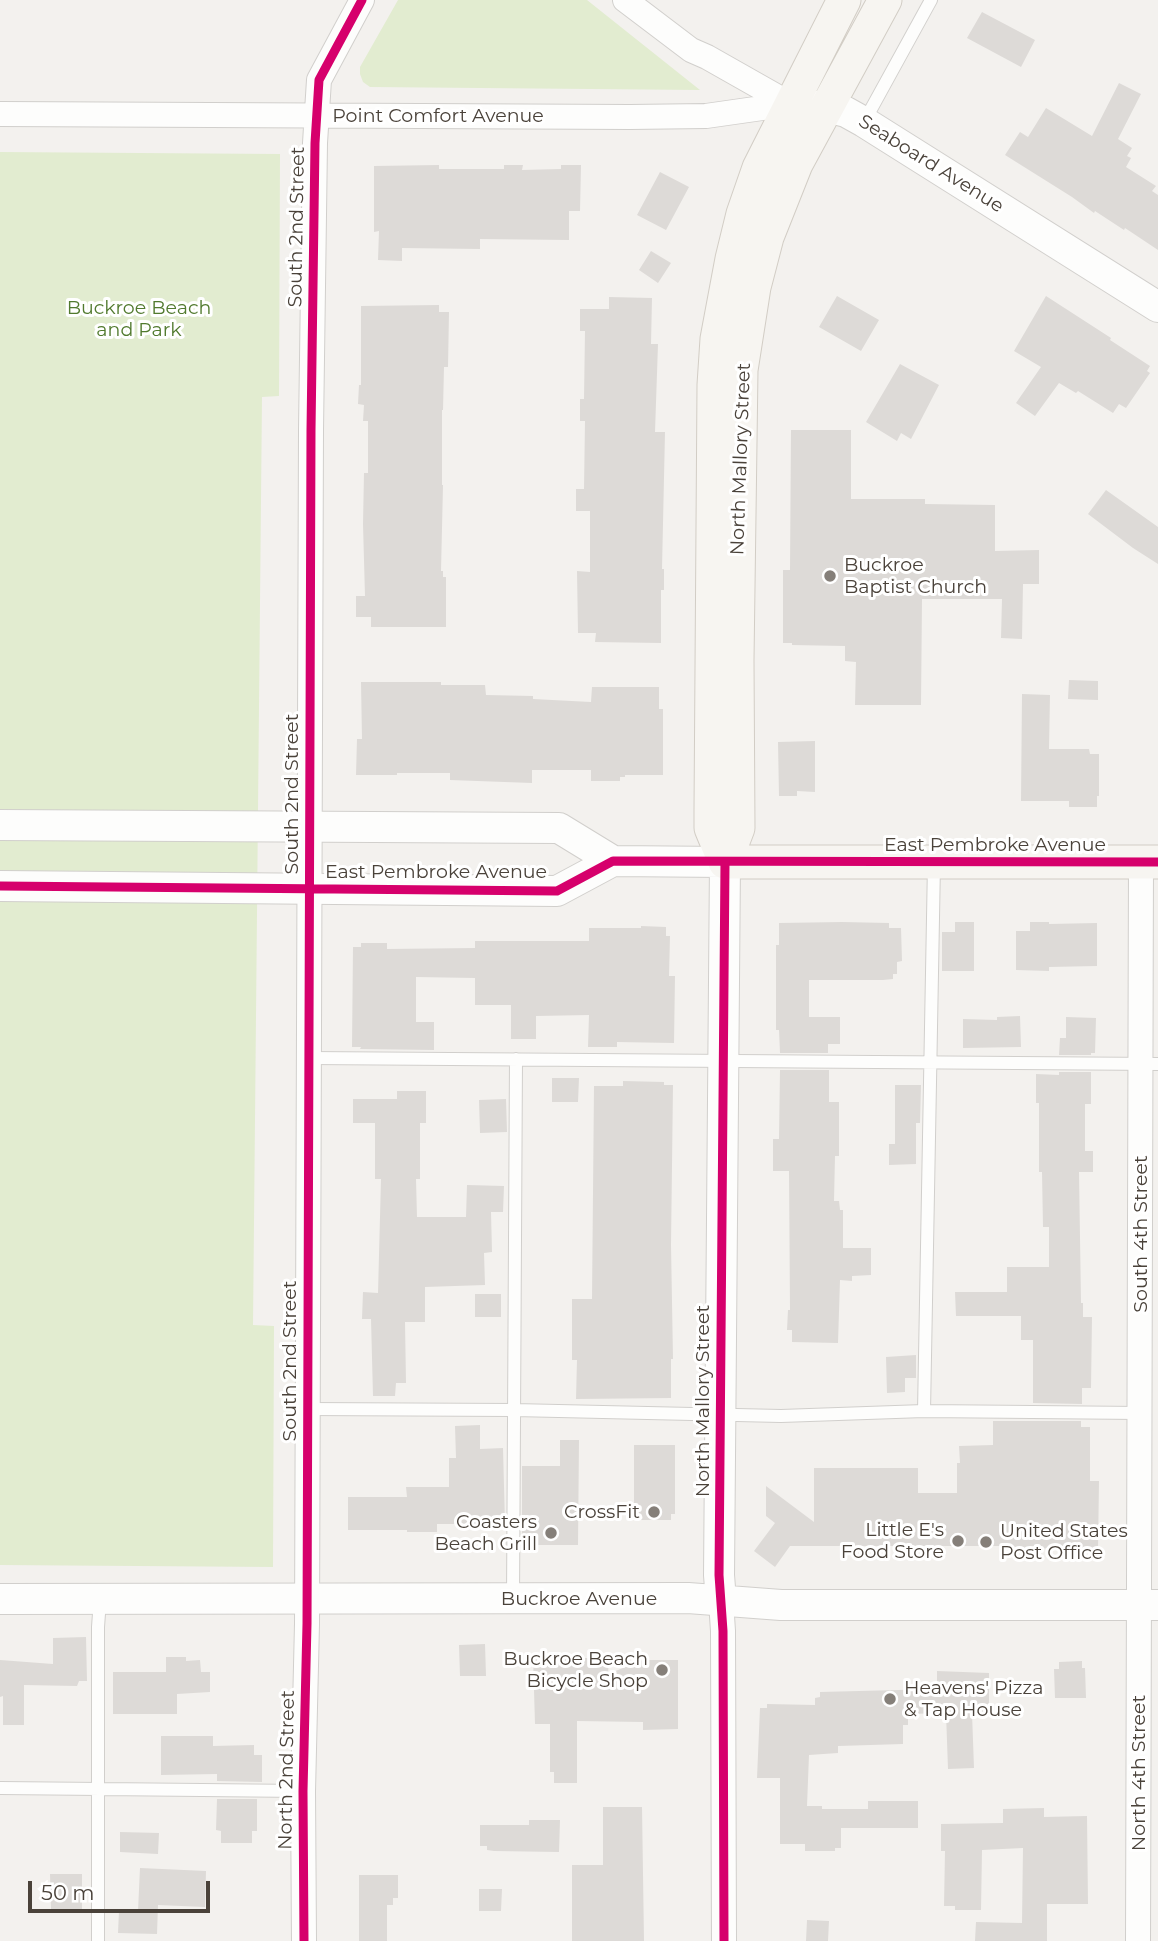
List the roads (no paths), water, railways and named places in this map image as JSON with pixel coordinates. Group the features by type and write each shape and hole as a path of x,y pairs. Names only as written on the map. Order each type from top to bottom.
{"main road":[{"name":"North Mallory Street","path":"725,862 711,828 710,780 714,385 717,339 743,214 759,168 844,0"},
{"name":"North Mallory Street","path":"725,862 737,828 741,370 754,287 767,237 796,164 885,0"},
{"name":"East Pembroke Avenue","path":"725,862 1150,863"}],"street":[{"name":"South 2nd Street","path":"307,1599 310,430 316,116 319,80 362,0"},
{"name":"Seaboard Avenue","path":"625,0 691,50 790,104 826,107 846,112 864,122 1158,307"},
{"name":"Point Comfort Avenue","path":"0,114 706,116 790,104"},
{"path":"0,825 559,828 613,861"},
{"name":"East Pembroke Avenue","path":"0,886 556,891 613,861 725,862"},
{"name":"North Mallory Street","path":"723,1941 723,1632 719,1575 725,862"},
{"name":"South 4th Street","path":"1149,1605 1140,1413 1149,1064 1150,863"},
{"name":"Buckroe Avenue","path":"0,1599 688,1598 781,1605 1149,1605"},
{"name":"North 2nd Street","path":"304,1941 303,1791 307,1599"},
{"name":"North 4th Street","path":"1138,1941 1149,1605"}],"lane":[{"path":"864,122 931,0"},
{"path":"925,1411 934,863"},
{"path":"309,1058 1149,1064"},
{"path":"513,1599 516,1059"},
{"path":"307,1409 781,1416 925,1411 1140,1413"},
{"path":"98,1941 100,1600"},
{"path":"0,1788 303,1791"}],"place":[{"name":"Buckroe Baptist Church","path":"830,576"},
{"name":"CrossFit","path":"654,1512"},
{"name":"Coasters Beach Grill","path":"551,1533"},
{"name":"Little E's Food Store","path":"958,1541"},
{"name":"United States Post Office","path":"986,1542"},
{"name":"Buckroe Beach Bicycle Shop","path":"662,1670"},
{"name":"Heavens' Pizza & Tap House","path":"890,1699"}],"park label":[{"name":"Buckroe Beach and Park","path":"139,319"}]}
